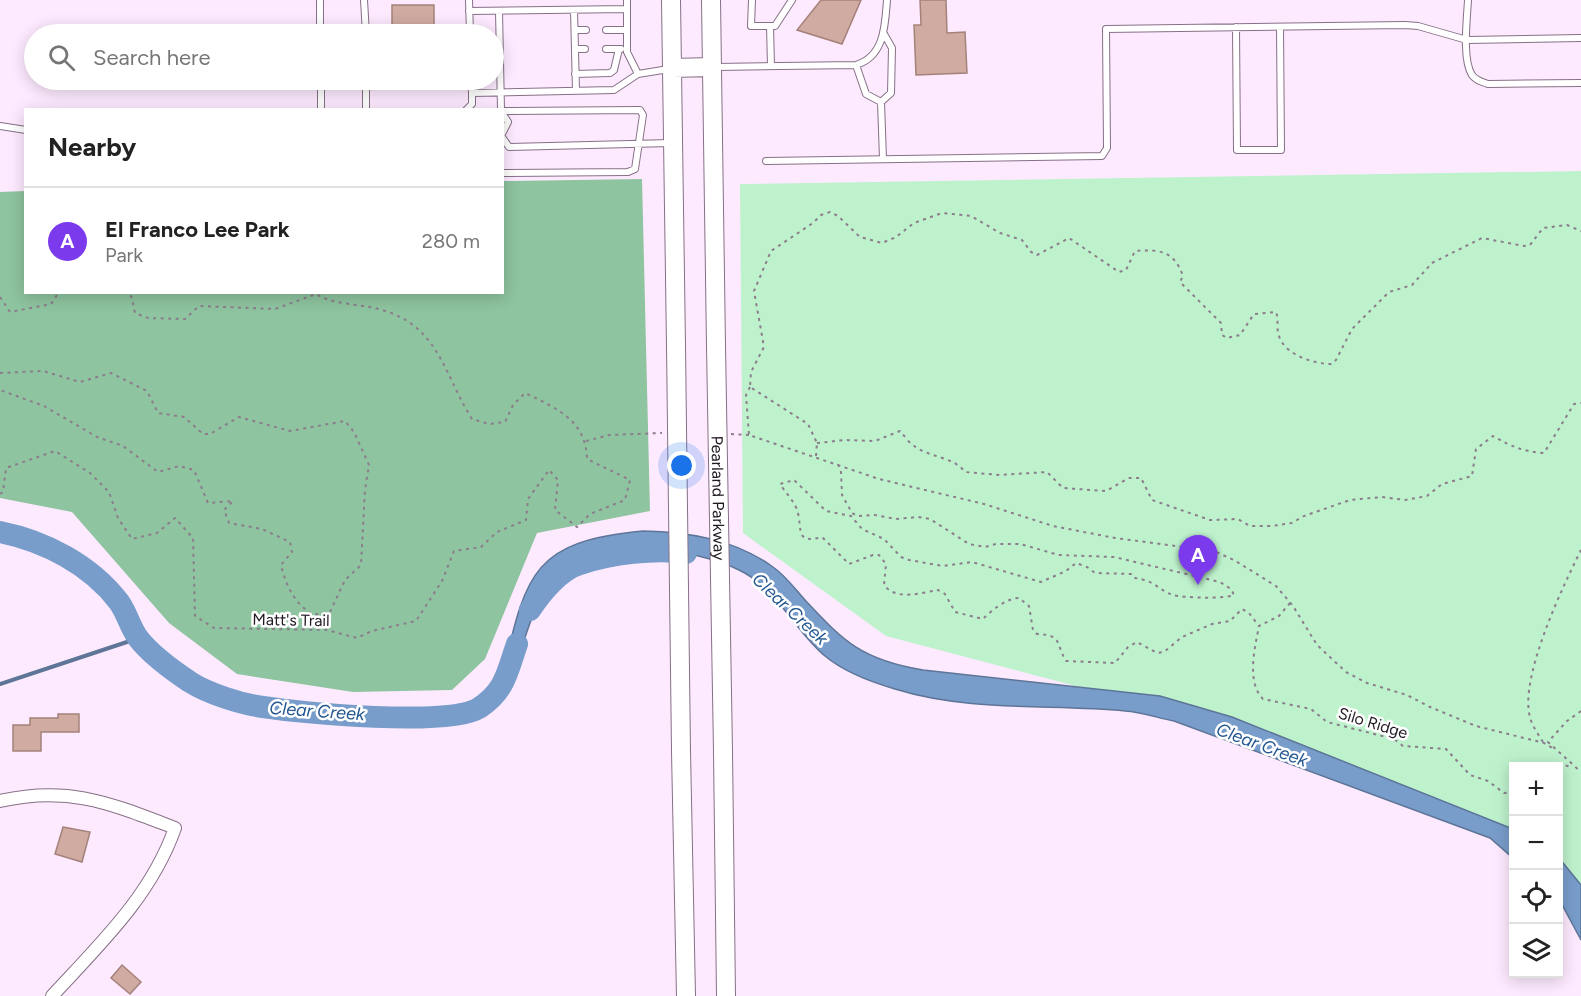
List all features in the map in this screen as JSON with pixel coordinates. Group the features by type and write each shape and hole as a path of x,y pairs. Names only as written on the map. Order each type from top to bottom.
{"main road":[{"path":"671,0 686,996"},
{"name":"Pearland Parkway","path":"711,0 726,996"},
{"path":"672,68 712,67"}],"street":[{"path":"0,801 31,796 81,796 105,801 175,828 167,850 139,899 52,996"}],"lane":[{"path":"320,0 320,24"},
{"path":"364,0 365,24"},
{"path":"469,0 470,24"},
{"path":"627,0 627,49 638,74"},
{"path":"752,0 751,26 776,26 792,0"},
{"path":"712,67 856,65 866,62 875,53 884,34 887,0"},
{"path":"1468,0 1468,64 1473,76 1479,81 1488,84 1581,83"},
{"path":"469,11 627,9"},
{"path":"499,10 499,24"},
{"path":"574,10 576,91"},
{"path":"770,26 771,66"},
{"path":"765,161 1102,156 1107,148 1106,29 1418,26 1467,39 1581,38"},
{"path":"1236,27 1238,150 1281,150 1280,27"},
{"path":"575,30 586,30"},
{"path":"606,30 627,30"},
{"path":"881,102 891,93 892,48 884,34"},
{"path":"575,49 585,49"},
{"path":"606,49 627,49"},
{"path":"575,74 610,73 614,70 619,49"},
{"path":"856,65 866,94 881,102"},
{"path":"472,93 614,90 638,74 672,68"},
{"path":"321,90 321,108"},
{"path":"366,90 366,108"},
{"path":"468,108 472,104 472,90"},
{"path":"500,90 502,108"},
{"path":"881,102 883,159"},
{"path":"504,111 640,110 643,115 635,169 628,172 504,173"},
{"path":"504,115 508,122 504,131"},
{"path":"0,126 24,130"},
{"path":"504,138 509,147 673,143"}],"path":[{"path":"1554,749 1544,743 1476,726 1407,695 1367,683 1346,672 1317,645 1290,603 1272,584 1214,551 1115,538 1053,526 984,504 879,479 749,435 746,395 750,387 751,372 764,347 754,291 771,251 813,223 820,215 830,212 838,216 860,237 875,242 896,237 914,223 942,213 971,216 1000,233 1022,240 1030,252 1037,255 1069,238 1119,272 1126,270 1135,251 1151,250 1165,254 1178,264 1183,276 1180,282 1221,323 1222,335 1227,338 1240,335 1254,315 1276,312 1279,320 1278,335 1284,344 1294,354 1322,364 1336,360 1352,329 1389,292 1412,285 1432,263 1482,238 1524,246 1530,244 1543,228 1567,225 1581,231"},
{"path":"0,297 10,312 51,304 58,294"},
{"name":"Matt's Trail","path":"0,494 3,492 6,468 55,451 90,473 109,492 118,518 132,539 157,533 175,518 194,538 195,616 214,628 327,630 357,639 372,631 416,621 442,581 454,551 481,547 497,532 526,520 528,499 549,470 558,480 555,510 577,527 590,514 625,500 630,480 587,459 586,441 560,410 525,393 513,405 505,422 489,424 472,419 457,396 453,379 418,327 401,315 370,306 329,302 316,294 275,309 199,306 185,319 148,318 135,313 129,294"},
{"name":"Matt's Trail","path":"0,373 43,371 80,382 111,373 147,391 158,413 184,417 203,434 210,434 239,417 290,430 345,421 354,432 369,465 365,490 361,565 345,580 330,612 313,615 299,606 284,577 281,565 292,552 290,542 262,529 229,523 224,510 233,501 208,503 194,470 179,466 158,472 123,446 97,437 44,406 0,390"},
{"path":"750,387 808,424 817,442 816,456"},
{"path":"817,442 875,441 900,431 911,445 936,457 959,464 965,471 1000,475 1047,472 1063,488 1107,491 1129,478 1141,478 1152,500 1210,520 1238,519 1250,526 1272,526 1292,523 1304,516 1350,500 1382,497 1405,500 1427,496 1442,484 1472,476 1476,449 1493,436 1508,445 1529,452 1544,453 1574,404 1581,403"},
{"path":"838,464 841,472 842,495 852,513 857,516 930,519 969,544 985,547 996,544 1020,544 1059,555 1113,557 1220,582 1231,589 1234,594 1226,598 1173,595 1152,581 1135,578 1132,574 1095,573 1088,567 1076,563 1066,572 1041,582 972,562 943,566 909,560 901,557 884,539 862,529 851,516 826,511 794,480 787,480 780,484 798,512 799,531 802,536 811,540 822,537 849,564 879,555 886,564 884,585 891,592 912,594 938,590 950,600 955,612 983,619 996,607 1002,606 1012,598 1019,598 1029,606 1033,630 1037,634 1050,635 1057,639 1066,661 1115,663 1128,646 1137,642 1157,653 1164,652 1182,637 1212,624 1230,621 1242,609 1250,613 1259,626 1279,616 1290,603"},
{"path":"1544,743 1529,716 1533,671 1558,601 1581,550"},
{"name":"Silo Ridge","path":"1259,626 1254,664 1256,689 1263,699 1311,709 1327,722 1394,739 1403,746 1446,749 1470,775 1488,781 1504,793 1509,792"},
{"path":"1581,711 1567,721 1548,742 1581,772"},
{"path":"1563,765 1575,767"}],"green space":[{"path":"1581,171 1581,915 1563,887 1563,762 1509,762 1509,845 1479,824 1170,711 886,636 743,533 740,184"},
{"path":"642,179 650,511 537,533 485,659 452,690 353,692 237,674 169,623 72,512 0,498 0,192 24,191 24,294 504,294 504,181"}],"water":[{"path":"643,531 678,533 711,539 743,550 758,557 782,574 832,628 856,647 870,655 902,666 1160,696 1232,717 1509,827 1509,855 1490,838 1174,721 1125,711 951,701 877,683 849,672 832,662 814,646 775,598 752,578 720,562 696,555 643,548 616,549 591,553 569,562 553,576 546,587 534,612 510,677 504,669 512,636 529,585 541,567 557,553 579,543"},
{"path":"1563,863 1581,885 1581,940 1563,906"}],"building":[{"path":"821,0 861,0 842,44 797,30"},
{"path":"920,0 946,0 947,33 965,32 967,73 916,75 914,25 921,25"},
{"path":"392,5 434,5 434,24 392,24"},
{"path":"58,714 79,714 79,732 41,732 41,751 13,751 13,725 30,725 30,718 58,718"},
{"path":"63,827 90,832 82,862 55,854"},
{"path":"122,965 141,982 130,994 111,978"}],"waterway":[{"name":"Clear Creek","path":"0,532 50,548 81,566 108,589 119,602 138,638 162,662 206,691 254,706 374,717 438,717 463,714 479,708 495,694 508,672 517,644"},
{"name":"Clear Creek","path":"530,610 558,577 580,564 633,553 661,551 686,553"},
{"path":"0,684 139,638"}],"place":[{"name":"El Franco Lee Park","path":"1198,585"}]}
